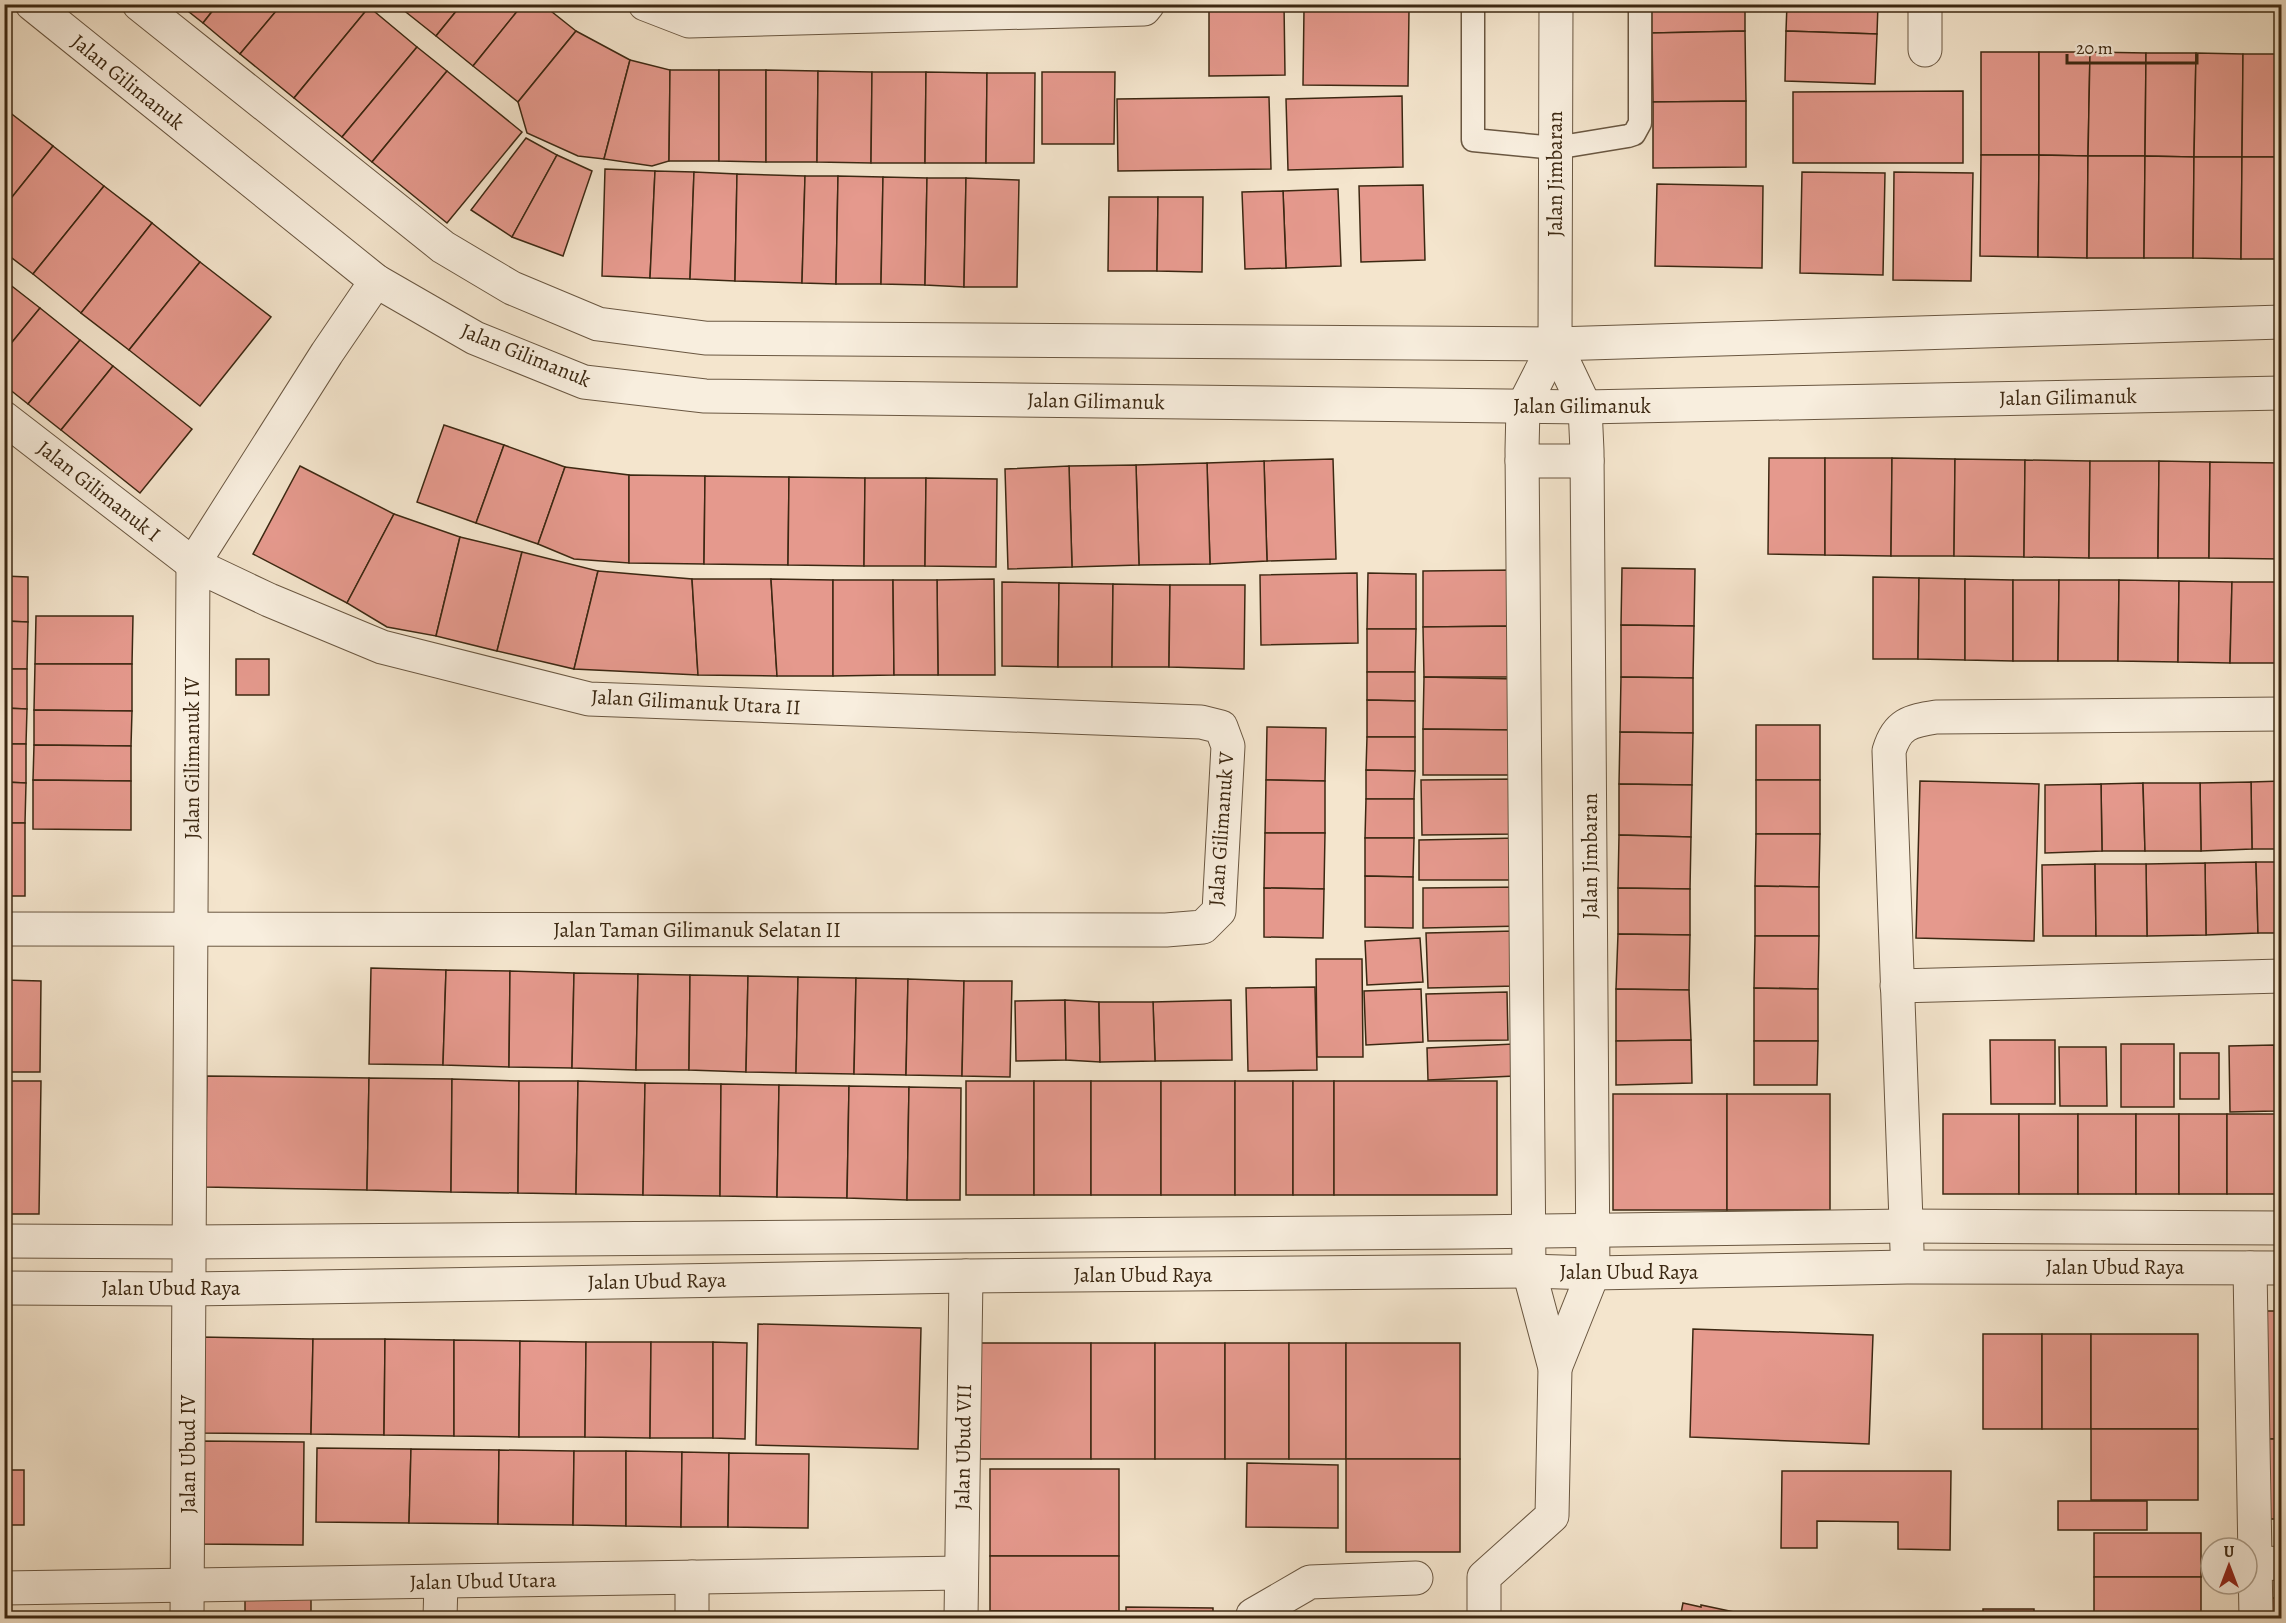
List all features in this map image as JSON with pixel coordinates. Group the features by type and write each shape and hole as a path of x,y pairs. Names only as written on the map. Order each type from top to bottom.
{"street":[{"name":"Jalan Gilimanuk","path":"32,4 376,281 475,338 584,382 705,396 1523,407 2282,393"},
{"path":"139,4 444,247 512,288 598,324 705,338 1555,344 2282,322"},
{"path":"645,4 689,21 1144,9 1148,4"},
{"name":"Jalan Jimbaran","path":"1555,1368 1593,1274 1587,461 1585,407 1555,344 1556,4"},
{"path":"1925,4 1925,50"},
{"path":"193,564 327,352 376,281"},
{"name":"Jalan Jimbaran","path":"1484,1618 1484,1577 1552,1516 1555,1368 1528,1271 1522,461 1523,407 1555,344"},
{"name":"Jalan Gilimanuk I","path":"4,418 193,564"},
{"path":"1522,461 1587,461"},
{"name":"Jalan Gilimanuk Utara II","path":"193,564 269,600 382,647 589,699 1201,722 1221,728"},
{"name":"Jalan Gilimanuk IV","path":"189,1289 193,564"},
{"path":"1907,1267 1889,751 1893,738 1903,726 1916,720 1936,717 2282,714"},
{"name":"Jalan Gilimanuk V","path":"1203,927 1219,911 1228,746 1221,728"},
{"name":"Jalan Taman Gilimanuk Selatan II","path":"4,929 1166,930 1203,927"},
{"path":"1897,986 2282,976"},
{"name":"Jalan Ubud Raya","path":"4,1241 189,1242 1593,1231 1906,1226 2282,1228"},
{"path":"1459,1232 1462,1273"},
{"name":"Jalan Ubud Raya","path":"4,1288 189,1289 966,1276 1528,1271 1593,1274 1907,1267 2266,1268"},
{"path":"2256,1618 2268,1563 2266,1268"},
{"name":"Jalan Ubud VII","path":"960,1618 966,1276"},
{"name":"Jalan Ubud IV","path":"187,1618 189,1289"},
{"name":"Jalan Ubud Utara","path":"4,1588 961,1573"},
{"path":"692,1577 692,1618"},
{"path":"1253,1618 1253,1615 1310,1582 1416,1578"},
{"path":"440,1618 441,1582"}],"lane":[{"path":"1473,4 1473,140 1555,148 1628,136 1638,128 1640,123 1640,4"}],"building":[{"path":"179,4 218,4 203,23"},
{"path":"218,4 282,4 240,54 203,23"},
{"path":"282,4 367,4 369,7 294,98 240,54"},
{"path":"406,4 462,4 436,36 402,9"},
{"path":"462,4 523,4 473,66 436,36"},
{"path":"523,4 542,4 576,31 518,102 473,66"},
{"path":"1209,4 1284,4 1285,75 1209,76"},
{"path":"1652,4 1745,4 1745,31 1652,33"},
{"path":"1787,4 1878,4 1877,34 1786,31"},
{"path":"369,7 417,47 342,137 294,98"},
{"path":"1304,9 1409,10 1408,86 1303,85"},
{"path":"576,31 630,60 604,159 578,156 527,133 518,102"},
{"path":"1745,31 1746,101 1653,102 1652,33"},
{"path":"1786,31 1877,34 1875,84 1785,81"},
{"path":"417,47 447,71 372,162 342,137"},
{"path":"1981,52 2039,52 2039,155 1981,155"},
{"path":"2039,52 2090,52 2088,156 2039,155"},
{"path":"2090,52 2146,53 2145,156 2088,156"},
{"path":"2146,53 2196,53 2194,157 2145,156"},
{"path":"2196,53 2243,54 2242,157 2194,157"},
{"path":"2243,54 2282,54 2282,157 2242,157"},
{"path":"630,60 670,70 669,161 652,166 604,159"},
{"path":"670,70 719,70 719,161 669,161"},
{"path":"719,70 766,70 766,162 719,161"},
{"path":"766,70 818,71 817,162 766,162"},
{"path":"447,71 522,132 447,223 372,162"},
{"path":"818,71 872,72 871,163 817,162"},
{"path":"872,72 926,72 925,163 871,163"},
{"path":"926,72 987,73 986,163 925,163"},
{"path":"1042,72 1115,72 1114,144 1042,144"},
{"path":"987,73 1035,73 1034,163 986,163"},
{"path":"1963,91 1963,163 1793,163 1793,92"},
{"path":"1402,96 1403,167 1288,170 1286,99"},
{"path":"1269,97 1271,169 1118,171 1117,99"},
{"path":"1746,101 1746,167 1653,168 1653,102"},
{"path":"4,108 53,146 4,207"},
{"path":"526,138 557,155 512,237 471,210"},
{"path":"53,146 104,186 33,274 4,252 4,207"},
{"path":"557,155 592,171 563,256 512,237"},
{"path":"1981,155 2039,155 2038,257 1980,256"},
{"path":"2039,155 2088,156 2087,258 2038,257"},
{"path":"2088,156 2145,156 2144,258 2087,258"},
{"path":"2145,156 2194,157 2193,258 2144,258"},
{"path":"2194,157 2242,157 2241,259 2193,258"},
{"path":"2242,157 2282,157 2282,259 2241,259"},
{"path":"605,169 655,171 650,278 602,276"},
{"path":"655,171 694,172 690,279 650,278"},
{"path":"694,172 737,174 735,281 690,279"},
{"path":"1802,172 1885,173 1883,275 1800,273"},
{"path":"1894,172 1973,173 1971,281 1893,280"},
{"path":"737,174 805,176 802,283 735,281"},
{"path":"805,176 838,176 836,284 802,283"},
{"path":"838,176 883,177 881,284 836,284"},
{"path":"883,177 927,178 925,285 881,284"},
{"path":"927,178 966,178 964,287 925,285"},
{"path":"966,178 1019,180 1017,287 964,287"},
{"path":"1657,184 1763,186 1762,268 1655,266"},
{"path":"1423,185 1425,260 1361,262 1359,186"},
{"path":"104,186 152,223 81,313 33,274"},
{"path":"1338,189 1341,266 1286,268 1283,191"},
{"path":"1283,191 1286,268 1245,269 1242,192"},
{"path":"1109,197 1158,197 1157,271 1108,271"},
{"path":"1158,197 1203,197 1202,272 1157,271"},
{"path":"152,223 200,262 129,350 81,313"},
{"path":"200,262 271,317 200,406 129,350"},
{"path":"4,280 40,308 4,352"},
{"path":"40,308 80,340 28,404 4,385 4,352"},
{"path":"80,340 113,366 61,430 28,404"},
{"path":"113,366 192,429 140,493 61,430"},
{"path":"444,425 504,445 476,523 417,502"},
{"path":"504,445 565,467 538,544 476,523"},
{"path":"1769,458 1825,458 1825,555 1768,554"},
{"path":"1825,458 1892,458 1891,556 1825,555"},
{"path":"1892,458 1955,459 1954,556 1891,556"},
{"path":"1333,459 1336,559 1267,561 1264,461"},
{"path":"1955,459 2025,460 2024,557 1954,556"},
{"path":"2025,460 2090,461 2089,558 2024,557"},
{"path":"1264,461 1267,561 1210,564 1207,463"},
{"path":"2090,461 2159,461 2158,558 2089,558"},
{"path":"2159,461 2210,462 2209,558 2158,558"},
{"path":"2210,462 2282,463 2282,559 2209,558"},
{"path":"1207,463 1210,564 1139,565 1136,465"},
{"path":"1136,465 1139,565 1072,567 1069,466"},
{"path":"300,466 394,514 347,603 253,554"},
{"path":"1069,466 1072,567 1008,569 1005,469"},
{"path":"565,467 629,475 629,563 574,559 538,544"},
{"path":"629,475 705,476 704,564 629,563"},
{"path":"705,476 789,477 788,565 704,564"},
{"path":"789,477 865,478 864,566 788,565"},
{"path":"865,478 926,478 925,566 864,566"},
{"path":"926,478 997,479 996,567 925,566"},
{"path":"394,514 460,537 436,636 387,627 347,603"},
{"path":"460,537 522,552 497,651 436,636"},
{"path":"522,552 598,571 574,669 497,651"},
{"path":"1622,568 1695,569 1694,626 1621,625"},
{"path":"1515,570 1516,626 1423,627 1423,571"},
{"path":"598,571 692,579 698,675 574,669"},
{"path":"1357,573 1358,643 1261,645 1260,575"},
{"path":"1368,573 1416,574 1416,629 1367,629"},
{"path":"4,576 28,577 28,622 4,621"},
{"path":"1873,577 1919,578 1918,659 1873,659"},
{"path":"1919,578 1965,579 1965,660 1918,659"},
{"path":"692,579 771,579 777,676 698,675"},
{"path":"771,579 833,580 833,676 777,676"},
{"path":"994,579 995,675 938,675 937,580"},
{"path":"1965,579 2013,580 2013,661 1965,660"},
{"path":"833,580 893,580 894,675 833,676"},
{"path":"893,580 937,580 938,675 894,675"},
{"path":"2013,580 2059,580 2058,661 2013,661"},
{"path":"2059,580 2119,580 2118,661 2058,661"},
{"path":"2119,580 2179,581 2178,662 2118,661"},
{"path":"2179,581 2232,582 2230,663 2178,662"},
{"path":"1002,582 1059,583 1058,667 1002,666"},
{"path":"2232,582 2282,582 2282,663 2230,663"},
{"path":"1059,583 1113,584 1112,667 1058,667"},
{"path":"1113,584 1170,585 1169,667 1112,667"},
{"path":"1170,585 1245,585 1244,669 1169,667"},
{"path":"36,616 133,616 132,664 35,664"},
{"path":"4,621 28,622 27,669 4,669"},
{"path":"1621,625 1694,626 1693,678 1621,677"},
{"path":"1516,626 1517,677 1424,677 1423,627"},
{"path":"1367,629 1416,629 1415,672 1367,672"},
{"path":"236,659 269,659 269,695 236,695"},
{"path":"35,664 132,664 132,711 34,710"},
{"path":"4,669 27,669 27,709 4,708"},
{"path":"1367,672 1415,672 1415,701 1367,700"},
{"path":"1424,677 1515,679 1515,730 1423,729"},
{"path":"1621,677 1693,678 1693,733 1620,732"},
{"path":"1367,700 1415,701 1415,737 1367,737"},
{"path":"4,708 27,709 26,744 4,744"},
{"path":"34,710 132,711 131,746 34,745"},
{"path":"1756,725 1820,725 1820,780 1756,780"},
{"path":"1267,727 1326,728 1325,781 1266,780"},
{"path":"1423,729 1515,730 1515,775 1423,775"},
{"path":"1620,732 1693,733 1692,785 1619,784"},
{"path":"1367,737 1415,737 1415,771 1366,770"},
{"path":"4,744 26,744 26,783 4,782"},
{"path":"34,745 131,746 131,781 33,780"},
{"path":"1366,770 1415,771 1414,799 1366,799"},
{"path":"1515,779 1516,834 1422,835 1421,780"},
{"path":"33,780 131,781 131,830 33,829"},
{"path":"1266,780 1325,781 1325,833 1265,833"},
{"path":"1756,780 1820,780 1820,834 1756,834"},
{"path":"1920,781 2039,784 2034,941 1916,938"},
{"path":"2282,781 2282,849 2252,849 2251,782"},
{"path":"4,782 26,783 25,823 4,823"},
{"path":"2251,782 2252,849 2201,851 2200,783"},
{"path":"2143,783 2145,851 2102,851 2101,784"},
{"path":"2143,783 2200,783 2201,851 2145,851"},
{"path":"1619,784 1692,785 1691,837 1619,835"},
{"path":"2101,784 2102,851 2045,853 2045,785"},
{"path":"1366,799 1414,799 1414,838 1365,838"},
{"path":"4,823 25,823 25,896 4,896"},
{"path":"1265,833 1325,833 1324,889 1264,888"},
{"path":"1756,834 1820,834 1819,887 1755,886"},
{"path":"1619,835 1691,837 1690,889 1618,888"},
{"path":"1365,838 1414,838 1413,877 1365,876"},
{"path":"1518,838 1518,880 1419,880 1419,840"},
{"path":"2256,862 2258,933 2206,935 2205,863"},
{"path":"2256,862 2282,862 2282,933 2258,933"},
{"path":"2205,863 2206,935 2147,936 2146,864"},
{"path":"2095,864 2096,936 2043,936 2042,865"},
{"path":"2095,864 2146,864 2147,936 2096,936"},
{"path":"1365,876 1413,877 1413,928 1365,927"},
{"path":"1755,886 1819,887 1819,936 1755,936"},
{"path":"1523,887 1523,926 1423,928 1423,888"},
{"path":"1264,888 1324,889 1323,938 1264,937"},
{"path":"1618,888 1690,889 1690,935 1618,934"},
{"path":"1515,931 1516,986 1428,988 1426,933"},
{"path":"1618,934 1690,935 1689,990 1616,989"},
{"path":"1755,936 1819,936 1818,989 1754,988"},
{"path":"1420,938 1423,982 1367,985 1365,941"},
{"path":"1316,959 1362,959 1363,1057 1317,1057"},
{"path":"371,968 446,970 443,1065 369,1064"},
{"path":"446,970 510,971 509,1067 443,1065"},
{"path":"510,971 574,973 572,1068 509,1067"},
{"path":"574,973 638,974 636,1070 572,1068"},
{"path":"638,974 690,975 689,1070 636,1070"},
{"path":"690,975 748,976 746,1072 689,1070"},
{"path":"748,976 798,977 796,1073 746,1072"},
{"path":"798,977 856,978 854,1074 796,1073"},
{"path":"856,978 908,979 906,1075 854,1074"},
{"path":"908,979 964,981 962,1076 906,1075"},
{"path":"4,980 41,981 40,1072 4,1072"},
{"path":"964,981 1012,981 1010,1077 962,1076"},
{"path":"1315,987 1317,1070 1248,1071 1246,988"},
{"path":"1754,988 1818,989 1818,1041 1754,1041"},
{"path":"1421,989 1423,1042 1366,1045 1364,991"},
{"path":"1616,989 1689,990 1691,1040 1616,1041"},
{"path":"1507,992 1508,1040 1428,1041 1426,994"},
{"path":"1065,1000 1066,1060 1016,1061 1015,1001"},
{"path":"1065,1000 1099,1002 1100,1062 1066,1060"},
{"path":"1231,1000 1232,1060 1155,1061 1153,1002"},
{"path":"1099,1002 1153,1002 1155,1061 1100,1062"},
{"path":"1691,1040 1692,1083 1616,1085 1616,1041"},
{"path":"1990,1040 2055,1040 2055,1104 1991,1104"},
{"path":"1754,1041 1818,1041 1817,1085 1754,1085"},
{"path":"1514,1044 1515,1076 1428,1080 1427,1048"},
{"path":"2121,1044 2174,1044 2174,1107 2121,1107"},
{"path":"2274,1045 2275,1111 2230,1112 2229,1046"},
{"path":"2059,1047 2106,1047 2107,1106 2060,1106"},
{"path":"2180,1053 2219,1053 2219,1099 2180,1099"},
{"path":"207,1076 369,1078 367,1190 205,1187"},
{"path":"369,1078 452,1079 451,1192 367,1190"},
{"path":"452,1079 519,1081 518,1193 451,1192"},
{"path":"4,1081 41,1081 39,1214 4,1214"},
{"path":"519,1081 578,1081 576,1194 518,1193"},
{"path":"578,1081 645,1083 643,1195 576,1194"},
{"path":"966,1081 1034,1081 1034,1195 966,1195"},
{"path":"1034,1081 1091,1081 1091,1195 1034,1195"},
{"path":"1091,1081 1161,1081 1161,1195 1091,1195"},
{"path":"1161,1081 1235,1081 1235,1195 1161,1195"},
{"path":"1235,1081 1293,1081 1293,1195 1235,1195"},
{"path":"1293,1081 1334,1081 1334,1195 1293,1195"},
{"path":"1334,1081 1497,1081 1497,1195 1334,1195"},
{"path":"645,1083 721,1084 720,1196 643,1195"},
{"path":"721,1084 779,1085 777,1197 720,1196"},
{"path":"779,1085 849,1086 847,1198 777,1197"},
{"path":"849,1086 909,1087 907,1200 847,1198"},
{"path":"909,1087 961,1088 960,1200 907,1200"},
{"path":"1613,1094 1727,1094 1727,1210 1613,1210"},
{"path":"1727,1094 1830,1094 1830,1210 1727,1210"},
{"path":"1943,1114 2019,1114 2019,1194 1943,1194"},
{"path":"2019,1114 2078,1114 2078,1194 2019,1194"},
{"path":"2078,1114 2136,1114 2136,1194 2078,1194"},
{"path":"2136,1114 2179,1114 2179,1194 2136,1194"},
{"path":"2179,1114 2227,1114 2227,1194 2179,1194"},
{"path":"2227,1114 2282,1114 2282,1194 2227,1194"},
{"path":"2267,1311 2282,1311 2282,1439 2265,1439"},
{"path":"758,1324 921,1328 918,1449 756,1445"},
{"path":"1693,1329 1873,1335 1869,1444 1690,1437"},
{"path":"1983,1334 2042,1334 2042,1429 1983,1429"},
{"path":"2042,1334 2091,1334 2091,1429 2042,1429"},
{"path":"2091,1334 2198,1334 2198,1429 2091,1429"},
{"path":"200,1337 313,1339 311,1434 199,1433"},
{"path":"313,1339 385,1339 384,1435 311,1434"},
{"path":"385,1339 454,1340 454,1436 384,1435"},
{"path":"454,1340 520,1341 519,1437 454,1436"},
{"path":"520,1341 586,1342 585,1437 519,1437"},
{"path":"586,1342 651,1342 650,1438 585,1437"},
{"path":"651,1342 713,1342 713,1438 650,1438"},
{"path":"713,1342 747,1343 745,1439 713,1438"},
{"path":"970,1343 1091,1343 1091,1459 970,1459"},
{"path":"1091,1343 1155,1343 1155,1459 1091,1459"},
{"path":"1155,1343 1225,1343 1225,1459 1155,1459"},
{"path":"1225,1343 1289,1343 1289,1459 1225,1459"},
{"path":"1289,1343 1346,1343 1346,1459 1289,1459"},
{"path":"1346,1343 1460,1343 1460,1459 1346,1459"},
{"path":"2091,1429 2198,1429 2198,1500 2091,1500"},
{"path":"2265,1439 2282,1439 2282,1519 2264,1519"},
{"path":"200,1441 304,1442 303,1545 198,1544"},
{"path":"317,1448 411,1449 409,1523 316,1522"},
{"path":"411,1449 499,1450 498,1524 409,1523"},
{"path":"499,1450 574,1451 573,1525 498,1524"},
{"path":"574,1451 626,1451 626,1526 573,1525"},
{"path":"626,1451 682,1452 681,1527 626,1526"},
{"path":"682,1452 729,1453 728,1527 681,1527"},
{"path":"729,1453 809,1454 808,1528 728,1527"},
{"path":"1346,1459 1460,1459 1460,1552 1346,1552"},
{"path":"1247,1463 1338,1465 1338,1528 1246,1527"},
{"path":"990,1469 1119,1469 1119,1556 990,1556"},
{"path":"4,1470 24,1470 24,1525 4,1525"},
{"path":"1782,1471 1951,1471 1950,1550 1898,1549 1898,1522 1817,1521 1817,1548 1781,1548"},
{"path":"2058,1501 2147,1501 2147,1530 2058,1530"},
{"path":"2094,1533 2201,1533 2199,1536 2199,1577 2094,1577"},
{"path":"990,1556 1119,1556 1119,1611 990,1611"},
{"path":"2094,1577 2199,1577 2201,1618 2094,1618"},
{"path":"2270,1598 2282,1598 2282,1618 2270,1618"},
{"path":"245,1599 311,1599 311,1618 245,1618"},
{"path":"1683,1603 1744,1614 1743,1618 1680,1618"},
{"path":"1126,1607 1213,1608 1213,1618 1126,1618"},
{"path":"1983,1609 2034,1609 2034,1618 1983,1618"},
{"path":"990,1611 1119,1611 1119,1618 990,1618"},
{"path":"721,1617 847,1618 721,1618"}]}
